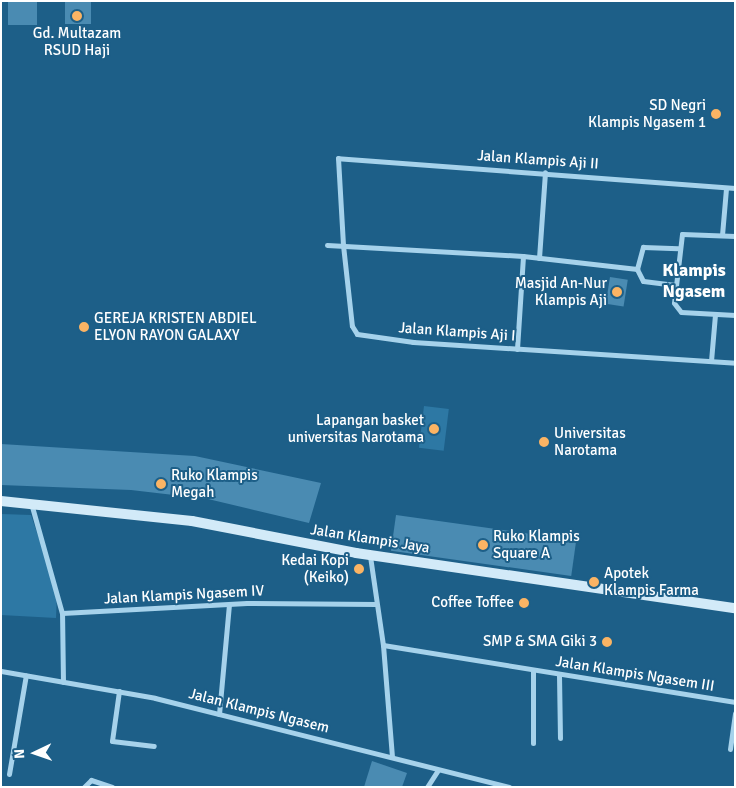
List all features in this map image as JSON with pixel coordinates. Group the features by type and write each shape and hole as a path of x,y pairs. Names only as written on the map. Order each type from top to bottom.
{"main road":[{"name":"Jalan Klampis Jaya","path":"1,501 31,502 192,521 370,555 735,608"}],"street":[{"name":"Jalan Klampis Aji II","path":"338,158 544,172 735,188"},
{"name":"Jalan Klampis Aji I","path":"338,158 343,245 352,326 356,334 517,349 735,363"},
{"path":"539,258 544,172"},
{"path":"722,235 726,188"},
{"path":"735,236 682,234 678,248 675,285 678,310 735,315"},
{"path":"327,245 523,256 638,269"},
{"path":"675,285 642,281 638,269 643,247 678,248"},
{"path":"517,349 523,256"},
{"path":"711,361 716,314"},
{"path":"31,502 62,613 63,682"},
{"path":"370,555 383,645 392,758"},
{"path":"219,714 230,604"},
{"name":"Jalan Klampis Ngasem IV","path":"62,613 230,604 376,604"},
{"name":"Jalan Klampis Ngasem III","path":"383,645 533,671 735,702"},
{"name":"Jalan Klampis Ngasem","path":"1,671 119,691 219,714 509,787"},
{"path":"533,671 533,743"},
{"path":"9,774 26,675"},
{"path":"559,675 560,738"},
{"path":"119,691 112,742 154,746"},
{"path":"730,749 735,713"},
{"path":"427,787 438,770"},
{"path":"84,787 97,780 112,787"}],"shaded area":[{"name":"Lapangan basket universitas Narotama","path":"424,406 449,409 444,451 419,448"},
{"path":"1,514 31,515 57,592 56,618 1,615"}],"building":[{"path":"8,1 37,1 37,25 8,25"},
{"name":"Gd. Multazam RSUD Haji","path":"65,1 91,1 91,24 65,24"},
{"name":"Masjid An-Nur Klampis Aji","path":"610,277 628,280 624,306 606,304"},
{"name":"Ruko Klampis Megah","path":"1,444 195,456 321,483 309,523 208,499 131,490 1,485"},
{"name":"Ruko Klampis Square A","path":"396,515 576,540 571,576 391,551"},
{"path":"372,761 407,773 402,787 364,787"}],"place":[{"name":"Gd. Multazam RSUD Haji","path":"77,16"},
{"name":"SD Negri Klampis Ngasem 1","path":"716,114"},
{"name":"Masjid An-Nur Klampis Aji","path":"617,292"},
{"name":"GEREJA KRISTEN ABDIEL ELYON RAYON GALAXY","path":"84,327"},
{"name":"Lapangan basket universitas Narotama","path":"434,429"},
{"name":"Universitas Narotama","path":"544,442"},
{"name":"Ruko Klampis Megah","path":"161,484"},
{"name":"Ruko Klampis Square A","path":"483,545"},
{"name":"Kedai Kopi (Keiko)","path":"359,569"},
{"name":"Apotek Klampis Farma","path":"594,582"},
{"name":"Coffee Toffee","path":"524,603"},
{"name":"SMP & SMA Giki 3","path":"607,642"}],"district":[{"name":"Klampis Ngasem","path":"694,281"}]}
